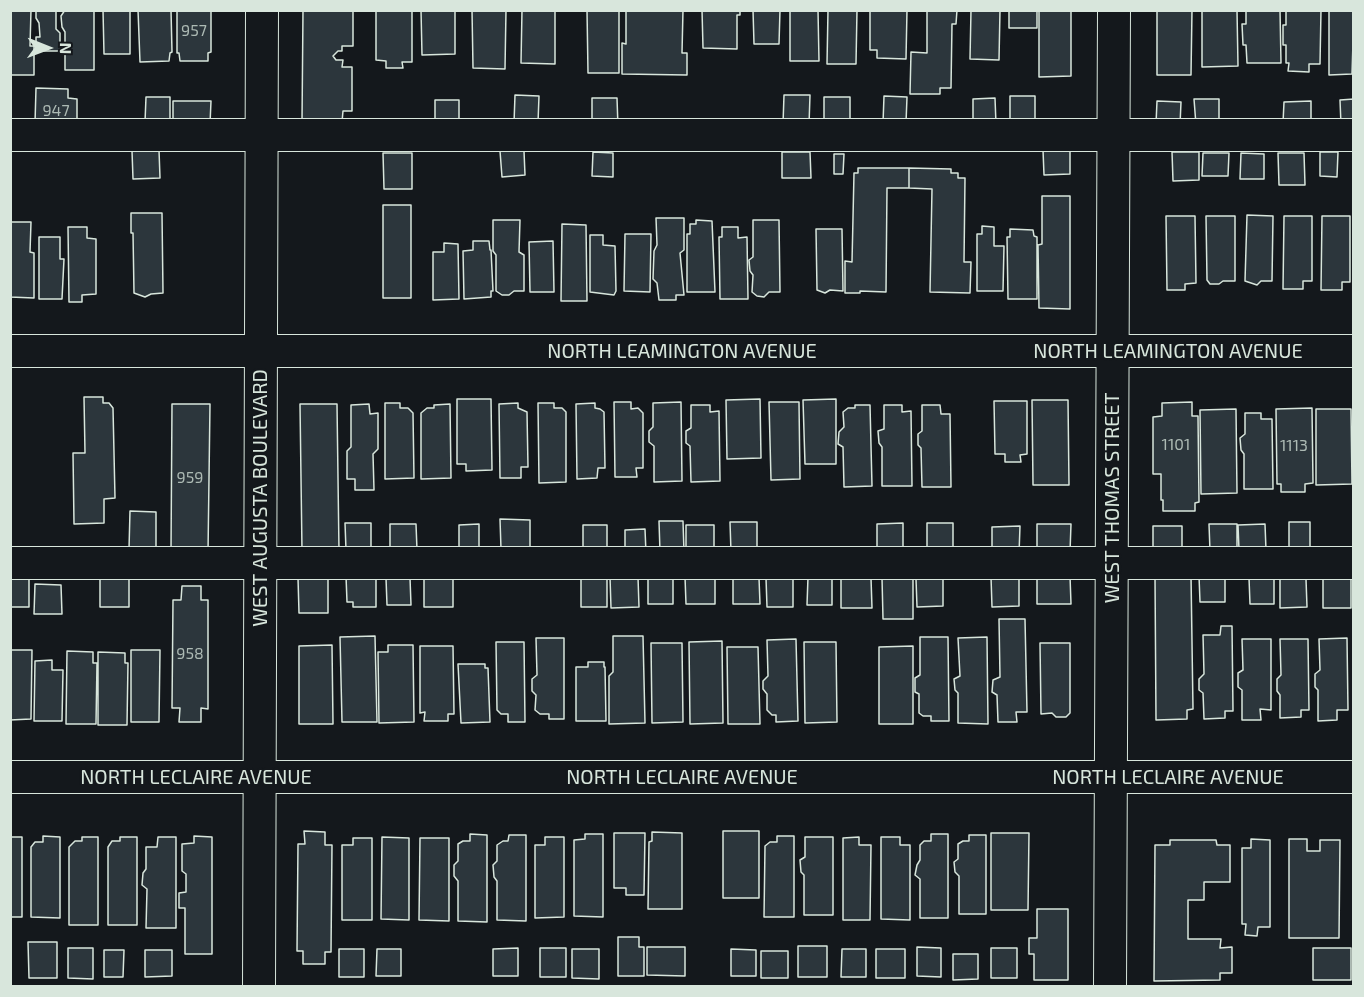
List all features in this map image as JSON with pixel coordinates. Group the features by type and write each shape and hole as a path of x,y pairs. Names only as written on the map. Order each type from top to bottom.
{"street":[{"name":"WEST AUGUSTA BOULEVARD","path":"259,987 262,10"},
{"name":"WEST THOMAS STREET","path":"1110,987 1114,10"},
{"path":"10,135 1353,135"},
{"name":"NORTH LEAMINGTON AVENUE","path":"10,351 1353,351"},
{"path":"10,563 1353,563"},
{"name":"NORTH LECLAIRE AVENUE","path":"10,777 1353,777"}],"building":[{"path":"10,10 31,10 30,46 34,46 34,75 11,75 11,81"},
{"path":"36,10 56,10 56,29 60,33 60,51 36,51 36,37 40,37"},
{"path":"65,10 94,10 94,70 65,70 65,32 61,16"},
{"path":"103,10 130,10 130,54 104,54"},
{"path":"138,10 171,10 172,52 169,61 140,62"},
{"path":"177,10 211,10 211,52 208,53 208,61 180,61 179,53 177,53"},
{"path":"303,10 353,10 353,46 342,46 342,51 338,51 333,56 336,60 343,60 342,67 352,67 352,111 343,111 342,122 302,122"},
{"path":"376,10 412,10 412,62 402,62 403,68 386,68 386,61 376,60"},
{"path":"421,10 455,10 455,54 422,55"},
{"path":"472,10 506,10 505,69 473,68"},
{"path":"522,10 555,10 555,64 521,63"},
{"path":"587,10 619,10 619,73 588,73"},
{"path":"626,10 683,10 682,53 687,53 687,75 622,74 622,43 626,44"},
{"path":"702,10 740,10 740,15 737,15 737,49 703,48"},
{"path":"753,10 780,10 779,44 754,44"},
{"path":"790,10 818,10 819,61 790,61"},
{"path":"828,10 857,10 856,64 827,64"},
{"path":"870,10 907,10 906,59 877,58 877,50 870,50"},
{"path":"927,10 957,10 956,24 952,24 951,88 940,88 940,94 910,94 911,52 927,53"},
{"path":"971,10 1000,10 999,60 970,59"},
{"path":"1009,10 1037,10 1037,28 1009,28"},
{"path":"1039,10 1071,10 1071,76 1039,77"},
{"path":"1157,10 1192,10 1191,75 1157,75"},
{"path":"1202,10 1237,10 1238,66 1202,67"},
{"path":"1246,10 1280,10 1281,63 1247,63 1242,24 1246,24"},
{"path":"1286,10 1321,10 1320,64 1309,64 1309,72 1288,71 1286,45 1283,45"},
{"path":"1329,10 1354,10 1352,74 1329,75"},
{"path":"36,88 68,89 68,98 77,99 77,124 35,123"},
{"path":"515,95 539,96 538,123 514,123"},
{"path":"784,95 810,95 809,125 783,124"},
{"path":"884,96 907,97 906,123 883,123"},
{"path":"1010,96 1035,96 1035,121 1010,121"},
{"path":"146,97 170,97 170,123 145,122"},
{"path":"824,97 850,97 850,123 824,123"},
{"path":"592,98 617,98 618,127 592,127"},
{"path":"995,98 996,124 973,124 973,99"},
{"path":"1194,99 1219,99 1219,124 1196,125"},
{"path":"1354,99 1354,124 1341,125 1340,100"},
{"path":"435,100 459,100 459,125 435,124"},
{"path":"173,101 211,101 210,124 173,124"},
{"path":"1157,101 1181,102 1180,125 1156,124"},
{"path":"1311,101 1311,124 1283,123 1284,102"},
{"path":"1070,149 1070,174 1044,175 1043,150"},
{"path":"159,150 160,178 133,179 132,151"},
{"path":"500,151 524,151 525,175 502,177"},
{"path":"593,152 613,153 613,177 592,176"},
{"path":"782,152 810,152 811,178 782,178"},
{"path":"1172,152 1199,152 1199,180 1173,181"},
{"path":"1320,152 1338,152 1337,177 1320,176"},
{"path":"383,153 412,153 412,189 384,189"},
{"path":"1203,153 1229,153 1228,176 1202,176"},
{"path":"1241,153 1264,154 1264,179 1240,179"},
{"path":"1278,153 1304,153 1305,185 1279,185"},
{"path":"834,154 844,154 843,174 834,174"},
{"path":"858,168 909,168 909,188 887,188 886,292 845,293 845,261 852,262 854,173 858,173"},
{"path":"909,168 951,169 951,173 958,173 958,178 965,178 964,262 971,262 970,293 930,292 932,189 909,188"},
{"path":"1042,196 1070,196 1070,309 1039,308 1038,245 1042,244"},
{"path":"383,205 411,205 411,298 383,298"},
{"path":"131,213 162,213 163,293 145,297 134,293"},
{"path":"1247,215 1273,216 1272,281 1261,281 1257,285 1245,281"},
{"path":"1166,216 1195,216 1196,283 1185,284 1185,290 1167,290"},
{"path":"1206,216 1235,216 1235,281 1210,284 1207,280"},
{"path":"1284,216 1312,216 1312,281 1303,281 1303,289 1283,289"},
{"path":"1322,216 1350,216 1350,282 1342,282 1342,290 1321,290"},
{"path":"656,218 684,218 684,250 680,253 684,295 676,295 676,300 659,300 657,283 653,279 654,251 657,245"},
{"path":"493,220 520,220 519,252 524,255 524,291 502,295 496,291"},
{"path":"696,220 712,221 715,292 687,292 687,234 690,234 690,224 696,224"},
{"path":"753,220 779,220 780,292 769,292 764,297 752,292 753,275 750,271 749,260 753,257"},
{"path":"10,222 31,222 30,252 34,253 34,298 10,297"},
{"path":"562,224 586,225 587,301 561,301"},
{"path":"982,226 994,227 994,246 1004,246 1003,291 977,291 977,234 982,234"},
{"path":"68,227 87,227 87,238 96,239 96,294 82,295 82,302 69,302"},
{"path":"722,227 738,227 738,238 747,237 748,299 720,299 719,237 722,237"},
{"path":"816,229 842,229 843,291 830,290 825,293 817,290"},
{"path":"1010,229 1033,230 1034,236 1037,237 1037,299 1008,299 1007,237 1010,237"},
{"path":"625,234 651,234 650,292 624,291"},
{"path":"590,235 603,235 603,245 615,246 616,291 614,295 590,292"},
{"path":"39,237 60,237 60,259 64,259 62,299 39,299"},
{"path":"473,241 489,241 493,291 491,291 491,297 464,299 463,251 473,250"},
{"path":"553,241 554,292 530,292 529,242"},
{"path":"444,243 458,244 459,299 433,300 433,252 444,252"},
{"path":"84,397 103,397 103,403 109,403 113,408 115,498 104,499 104,523 74,524 73,453 85,453"},
{"path":"457,399 491,399 492,470 466,471 466,464 457,464"},
{"path":"760,399 761,458 727,459 726,400"},
{"path":"836,399 836,464 805,464 803,400"},
{"path":"1032,400 1068,400 1069,485 1033,485"},
{"path":"994,401 1027,401 1027,454 1020,455 1021,462 1005,462 1005,454 995,454"},
{"path":"614,402 631,402 631,409 638,408 643,413 643,468 636,468 637,477 615,477"},
{"path":"681,402 682,481 654,482 654,446 649,442 649,431 653,427 653,403"},
{"path":"769,402 799,402 800,479 771,480"},
{"path":"1192,402 1192,416 1198,416 1199,502 1195,503 1195,511 1163,511 1161,474 1153,474 1153,417 1162,416 1162,403"},
{"path":"385,403 400,403 400,408 408,408 413,413 414,478 385,479"},
{"path":"518,403 518,408 527,412 528,467 521,467 521,478 500,478 499,404"},
{"path":"538,403 554,403 554,408 562,408 566,412 566,482 539,483"},
{"path":"595,403 595,408 604,412 605,468 598,468 597,478 577,479 576,404"},
{"path":"172,404 210,404 208,553 171,552"},
{"path":"300,404 337,404 339,551 302,551"},
{"path":"369,404 370,414 378,413 378,449 373,454 374,490 355,490 355,479 347,479 347,451 351,447 351,405"},
{"path":"450,404 451,478 421,479 421,413 427,408 434,408 434,405"},
{"path":"691,405 710,405 710,412 719,411 720,481 691,482 690,446 686,443 686,431 691,428"},
{"path":"855,405 870,405 872,486 844,487 843,447 838,444 839,432 844,427 843,412 848,408 855,408"},
{"path":"884,405 902,405 902,412 911,411 912,486 882,486 882,447 879,443 878,431 884,429"},
{"path":"922,405 940,405 941,414 950,414 951,487 922,487 921,448 918,445 918,434 922,431"},
{"path":"1312,408 1313,483 1305,484 1305,492 1281,492 1281,484 1277,484 1276,409"},
{"path":"1236,409 1237,493 1201,494 1200,410"},
{"path":"1316,409 1351,409 1352,484 1316,485"},
{"path":"1245,413 1261,413 1261,419 1272,419 1273,489 1244,489 1244,454 1241,450 1240,438 1245,434"},
{"path":"130,511 156,512 156,549 129,549"},
{"path":"500,519 530,520 530,549 501,549"},
{"path":"659,521 683,521 684,552 660,552"},
{"path":"730,522 757,522 757,551 731,552"},
{"path":"1289,522 1310,522 1310,551 1289,551"},
{"path":"345,523 371,523 371,550 346,550"},
{"path":"903,523 903,551 877,552 877,524"},
{"path":"927,523 953,523 953,551 927,551"},
{"path":"390,524 416,524 417,550 390,551"},
{"path":"479,524 479,550 459,550 459,525"},
{"path":"1037,524 1071,524 1070,552 1037,552"},
{"path":"1209,524 1237,524 1237,551 1210,551"},
{"path":"1265,524 1266,550 1239,550 1238,525"},
{"path":"583,525 607,525 607,552 583,552"},
{"path":"686,525 714,525 714,550 686,550"},
{"path":"1020,526 1019,554 992,554 992,527"},
{"path":"1153,526 1182,526 1182,553 1153,554"},
{"path":"645,529 646,553 625,553 625,530"},
{"path":"1191,575 1193,709 1187,710 1187,719 1156,720 1155,576"},
{"path":"1225,575 1225,602 1200,602 1199,576"},
{"path":"346,576 376,576 376,607 353,607 353,602 347,602"},
{"path":"453,576 453,607 424,607 424,577"},
{"path":"1070,576 1071,604 1037,604 1037,577"},
{"path":"10,577 29,577 29,607 10,607"},
{"path":"328,577 328,613 299,613 298,578"},
{"path":"610,577 638,577 639,607 611,608"},
{"path":"685,577 715,577 715,604 686,604"},
{"path":"808,577 832,577 832,605 807,605"},
{"path":"991,577 1019,577 1019,606 992,607"},
{"path":"1323,577 1351,577 1351,608 1323,608"},
{"path":"100,578 129,579 129,607 100,607"},
{"path":"386,578 410,578 411,605 387,605"},
{"path":"581,578 607,578 607,607 581,607"},
{"path":"648,578 673,578 673,604 648,604"},
{"path":"733,578 759,578 760,604 733,604"},
{"path":"766,578 793,578 793,607 767,607"},
{"path":"841,578 871,578 872,608 841,608"},
{"path":"882,578 913,578 913,619 883,619"},
{"path":"943,578 943,606 917,607 916,579"},
{"path":"1249,578 1274,578 1274,604 1250,604"},
{"path":"1280,579 1306,579 1307,607 1280,608"},
{"path":"35,584 61,585 62,614 34,614"},
{"path":"182,586 201,586 201,600 208,600 208,709 201,708 201,722 179,722 180,708 172,708 173,600 181,600"},
{"path":"999,619 1025,619 1027,712 1016,712 1017,722 998,722 997,695 992,692 993,680 1000,677"},
{"path":"1221,626 1232,626 1233,711 1225,711 1225,718 1204,719 1203,693 1199,690 1199,679 1204,674 1203,635 1220,635"},
{"path":"375,636 377,722 342,722 340,637"},
{"path":"613,636 643,636 645,723 609,724 609,676 613,672"},
{"path":"920,637 948,637 949,721 931,721 931,716 923,716 919,713 919,694 915,692 915,678 920,675"},
{"path":"987,637 988,724 958,723 958,693 955,690 954,679 960,676 958,638"},
{"path":"536,638 564,638 564,719 549,719 549,714 540,714 535,710 536,695 532,691 532,679 537,675"},
{"path":"1347,638 1348,710 1337,710 1337,720 1318,721 1318,690 1315,687 1315,674 1320,670 1319,639"},
{"path":"796,639 798,721 776,722 776,715 772,715 767,710 767,694 763,689 763,681 768,676 767,640"},
{"path":"1242,639 1271,639 1271,710 1260,709 1261,720 1242,720 1242,690 1238,687 1238,673 1243,670"},
{"path":"1280,639 1308,639 1309,710 1301,710 1301,717 1280,718 1277,679 1281,675"},
{"path":"722,641 723,723 690,724 689,642"},
{"path":"496,642 524,642 525,722 508,722 508,714 501,714 497,710"},
{"path":"804,642 836,642 837,722 805,723"},
{"path":"651,643 682,643 683,722 652,723"},
{"path":"1040,643 1070,643 1070,713 1066,717 1056,717 1052,713 1041,714"},
{"path":"332,645 333,724 299,724 299,646"},
{"path":"388,645 413,645 414,722 379,723 378,652 388,652"},
{"path":"420,646 453,646 454,714 448,714 448,721 424,721 425,712 420,713"},
{"path":"913,646 913,724 879,724 879,647"},
{"path":"727,647 758,647 760,724 728,724"},
{"path":"10,650 32,650 31,719 10,720"},
{"path":"131,650 160,650 159,722 131,722"},
{"path":"67,651 93,652 93,663 97,663 96,724 66,724"},
{"path":"98,652 125,653 125,663 128,663 127,725 98,725"},
{"path":"52,660 52,670 63,670 62,721 34,721 35,661"},
{"path":"588,662 604,662 606,721 576,721 576,667 588,667"},
{"path":"458,664 485,664 485,668 488,668 490,722 461,723"},
{"path":"304,831 325,832 325,845 332,845 331,952 325,952 325,964 303,964 303,951 297,951 298,844 305,844"},
{"path":"723,831 759,831 759,898 723,898"},
{"path":"652,832 682,833 682,909 648,909 649,842 652,841"},
{"path":"614,833 645,833 644,895 626,895 626,888 614,888"},
{"path":"991,833 1029,833 1028,910 991,910"},
{"path":"470,834 487,835 487,922 458,921 458,881 454,876 454,865 458,861 458,844 470,841"},
{"path":"585,834 603,834 603,917 574,916 574,840 585,839"},
{"path":"931,834 948,834 948,918 920,918 920,879 915,875 920,860 920,845 924,841 931,841"},
{"path":"509,835 526,835 526,921 497,920 497,881 494,877 493,865 497,861 497,845 508,841"},
{"path":"969,835 986,835 986,914 959,914 959,876 955,872 954,862 958,859 958,844 969,841"},
{"path":"43,836 60,837 60,918 31,917 31,847 35,842 43,842"},
{"path":"194,836 212,837 212,954 185,954 185,908 179,908 179,893 186,892 186,874 182,871 182,844 194,843"},
{"path":"777,836 794,836 794,917 764,917 765,846 770,842 777,842"},
{"path":"10,837 22,837 22,917 10,917"},
{"path":"82,837 98,837 98,925 69,925 69,847 75,841 82,841"},
{"path":"120,837 137,837 137,925 108,925 108,847 112,841 120,841"},
{"path":"158,837 176,837 176,928 146,928 147,889 142,885 143,873 146,869 146,847 157,847"},
{"path":"382,837 409,838 409,920 381,919"},
{"path":"545,837 564,837 564,917 535,918 535,845 545,845"},
{"path":"805,837 833,837 833,915 804,915 804,875 801,872 800,860 805,857"},
{"path":"859,837 859,845 871,845 870,920 843,920 843,838"},
{"path":"881,837 900,837 900,845 910,845 910,920 881,919"},
{"path":"353,838 372,838 372,920 342,920 342,845 353,845"},
{"path":"420,838 449,838 449,921 419,920"},
{"path":"1251,839 1270,840 1270,927 1258,927 1257,936 1245,935 1246,924 1242,924 1242,848 1251,848"},
{"path":"1289,839 1307,839 1307,851 1320,851 1320,840 1340,840 1339,938 1289,938"},
{"path":"1170,840 1216,840 1217,845 1230,845 1230,882 1204,882 1204,900 1188,900 1188,939 1221,939 1220,948 1232,947 1232,973 1220,973 1220,980 1154,981 1155,845 1170,845"},
{"path":"1037,909 1068,909 1068,980 1034,980 1034,954 1029,954 1029,938 1037,938"},
{"path":"618,937 639,937 639,947 644,947 644,976 618,976"},
{"path":"28,942 57,942 57,978 29,978"},
{"path":"798,946 827,946 827,977 798,977"},
{"path":"647,947 685,947 685,976 647,975"},
{"path":"917,947 941,948 941,977 917,976"},
{"path":"68,948 93,948 93,979 68,978"},
{"path":"518,948 518,976 493,976 493,949"},
{"path":"540,948 566,948 566,977 540,977"},
{"path":"991,948 1017,948 1017,978 991,978"},
{"path":"1313,948 1351,948 1351,980 1313,980"},
{"path":"339,949 364,949 364,977 339,977"},
{"path":"377,949 401,949 401,976 376,976"},
{"path":"572,949 599,949 599,979 572,978"},
{"path":"731,949 756,950 756,976 731,976"},
{"path":"842,949 866,949 866,977 841,977"},
{"path":"876,949 905,949 905,978 876,978"},
{"path":"104,950 124,950 123,977 104,977"},
{"path":"145,950 172,950 172,976 145,977"},
{"path":"761,951 788,951 788,978 761,978"},
{"path":"953,954 978,954 978,979 953,980"}]}
